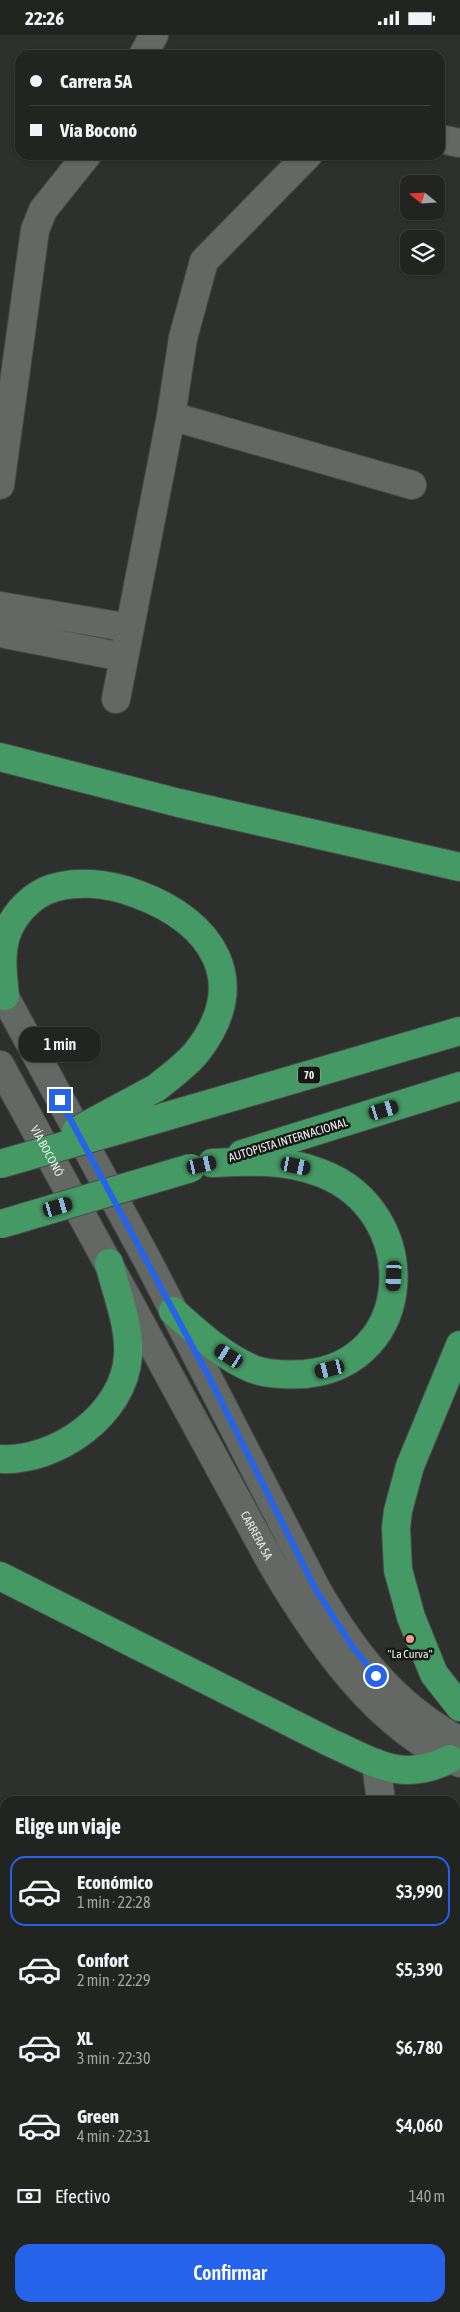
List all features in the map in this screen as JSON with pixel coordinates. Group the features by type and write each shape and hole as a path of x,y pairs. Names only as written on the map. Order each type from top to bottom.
{"highway":[{"path":"0,757 170,800 460,867"},
{"path":"2,992 2,965 6,936 25,905 43,892 66,885 86,884 128,890 174,910 199,930 211,945 222,973 219,1011 206,1039 180,1069 156,1088 27,1157"},
{"name":"70","path":"0,1164 460,1031"},
{"name":"AUTOPISTA INTERNACIONAL","path":"0,1225 460,1086"},
{"path":"173,1311 196,1333 238,1362 254,1369 274,1374 294,1375 330,1369 361,1351 382,1325 393,1294 393,1263 385,1233 374,1211 351,1189 320,1173 268,1161 202,1165"},
{"path":"0,1459 22,1458 44,1452 65,1443 90,1425 109,1404 121,1385 127,1365 128,1343 108,1263"},
{"path":"460,1345 410,1466 398,1511 396,1536 398,1570 402,1589 425,1656 443,1688 460,1707"},
{"path":"0,1576 331,1743 376,1763 396,1770 414,1771 432,1768 457,1754"}],"street":[{"path":"146,50 154,35"},
{"path":"445,140 460,143"},
{"path":"0,485 35,230 43,210 83,160"},
{"path":"116,699 171,416 183,338 204,261 303,160"},
{"path":"171,416 412,485"},
{"path":"0,606 130,628"},
{"path":"0,633 123,657"},
{"path":"2,992 173,1311 316,1590 368,1667 390,1690 439,1728 457,1754"},
{"name":"VÍA BOCONÓ","path":"0,1065 108,1263"},
{"name":"CARRERA 5A","path":"108,1263 272,1565 309,1625 349,1675 389,1716 420,1741 457,1754"},
{"path":"376,1763 380,1796"}],"place":[{"name":"\"La Curva\"","path":"410,1639"}],"route":[{"path":"60,1100 209,1377 316,1590 352,1646 376,1676"}]}
